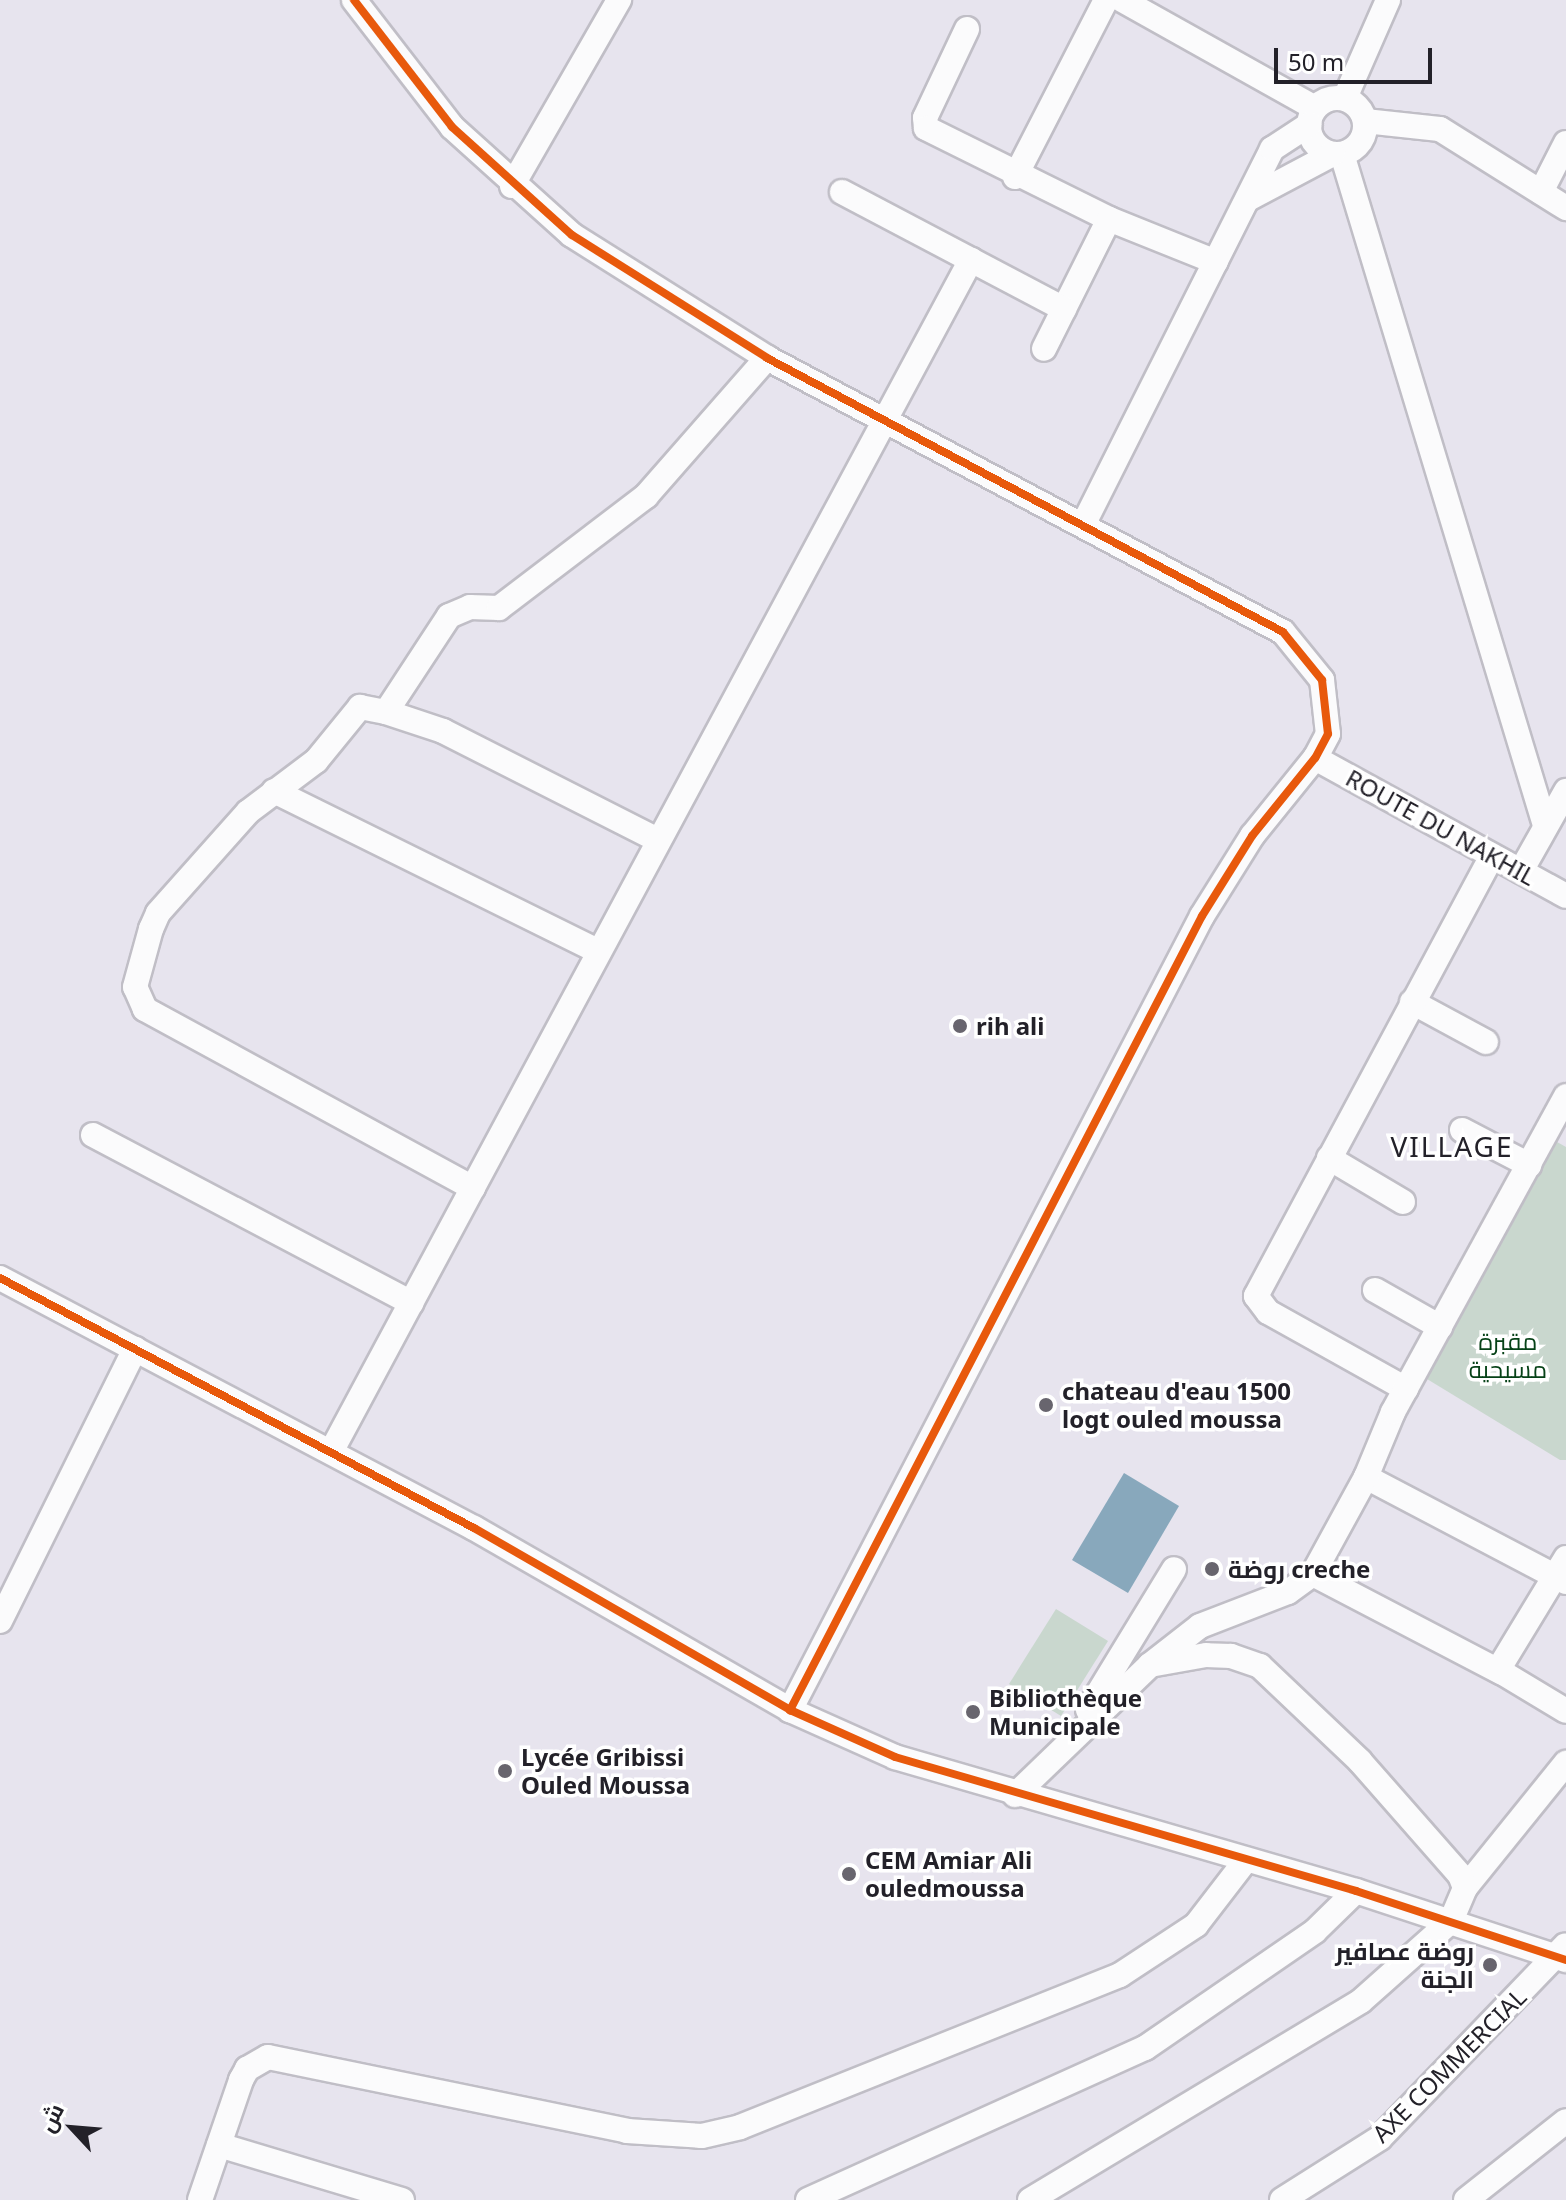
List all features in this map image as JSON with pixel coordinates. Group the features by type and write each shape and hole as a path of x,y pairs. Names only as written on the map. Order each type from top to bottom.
{"street":[{"path":"354,0 452,127 512,186 572,235 767,358 1084,523 1283,632 1298,646 1322,680 1328,708 1328,734 1315,758 1252,836 1202,916 790,1710"},
{"path":"512,186 619,0"},
{"path":"1015,177 1106,0"},
{"path":"1122,0 1312,116"},
{"path":"1345,98 1388,0"},
{"path":"967,29 925,118 926,128 1015,177 1216,262"},
{"path":"1084,523 1272,149 1329,99 1345,98 1359,107 1365,121 1363,139 1248,199"},
{"path":"1312,116 1313,141 1337,154 1545,825"},
{"path":"1365,121 1440,129 1566,208"},
{"path":"1541,192 1566,143"},
{"path":"842,192 1064,309"},
{"path":"1044,349 1109,219"},
{"path":"332,1450 656,839 888,420 971,260"},
{"path":"386,712 449,616 470,607 499,608 646,496 767,358"},
{"path":"473,1188 145,1009 135,987 158,913 240,820 316,761 360,707 386,712 443,731 656,839"},
{"name":"ROUTE DU NAKHIL","path":"1315,758 1566,896"},
{"path":"274,791 598,951"},
{"path":"1521,871 1566,791"},
{"path":"1406,1389 1268,1312 1256,1296 1258,1283 1492,856"},
{"path":"1412,1002 1486,1042"},
{"path":"1015,1795 1078,1730 1150,1665 1200,1626 1288,1592 1313,1574 1366,1477 1406,1389 1566,1096"},
{"path":"1462,1130 1529,1165"},
{"path":"93,1135 411,1303"},
{"path":"1329,1158 1403,1202"},
{"path":"0,1278 332,1450 790,1710 895,1757 1015,1795 1563,1953"},
{"path":"1375,1290 1440,1327"},
{"path":"0,1621 135,1349"},
{"path":"1366,1477 1563,1572 1498,1670 1502,1673"},
{"path":"1078,1730 1174,1569"},
{"path":"1313,1574 1502,1673 1566,1711"},
{"path":"1150,1665 1206,1655 1231,1656 1260,1666 1360,1761 1460,1875 1465,1888"},
{"path":"1030,2200 1361,2001 1451,1921 1465,1888 1566,1763"},
{"path":"200,2200 241,2080 247,2069 268,2057 639,2133 702,2136 740,2127 1131,1969 1196,1925 1246,1860"},
{"path":"808,2200 1145,2048 1315,1931 1356,1891"},
{"name":"AXE COMMERCIAL","path":"1282,2200 1380,2138 1563,1953"},
{"path":"1466,2200 1566,2121"},
{"path":"219,2145 402,2200"}],"green space":[{"name":"مقبرة مسيحية","path":"1557,1142 1566,1147 1566,1460 1560,1460 1427,1379"},
{"path":"1056,1609 1108,1641 1061,1716 1009,1684"}],"water":[{"path":"1124,1473 1179,1506 1128,1593 1072,1560"}],"cycle path":[{"path":"354,0 452,127 572,235 767,358 1283,632 1322,680 1328,734 1315,758 1252,836 1202,916 790,1710"},
{"path":"0,1278 474,1528 790,1710 895,1757 1356,1891 1566,1960"}],"place":[{"name":"rih ali","path":"960,1026"},
{"name":"chateau d'eau 1500 logt ouled moussa","path":"1046,1405"},
{"name":"روضة creche","path":"1212,1569"},
{"name":"Bibliothèque Municipale","path":"973,1712"},
{"name":"Lycée Gribissi Ouled Moussa","path":"505,1771"},
{"name":"CEM Amiar Ali ouledmoussa","path":"849,1874"},
{"name":"روضة عصافير الجنة","path":"1490,1965"}],"district":[{"name":"VILLAGE","path":"1452,1146"}]}
